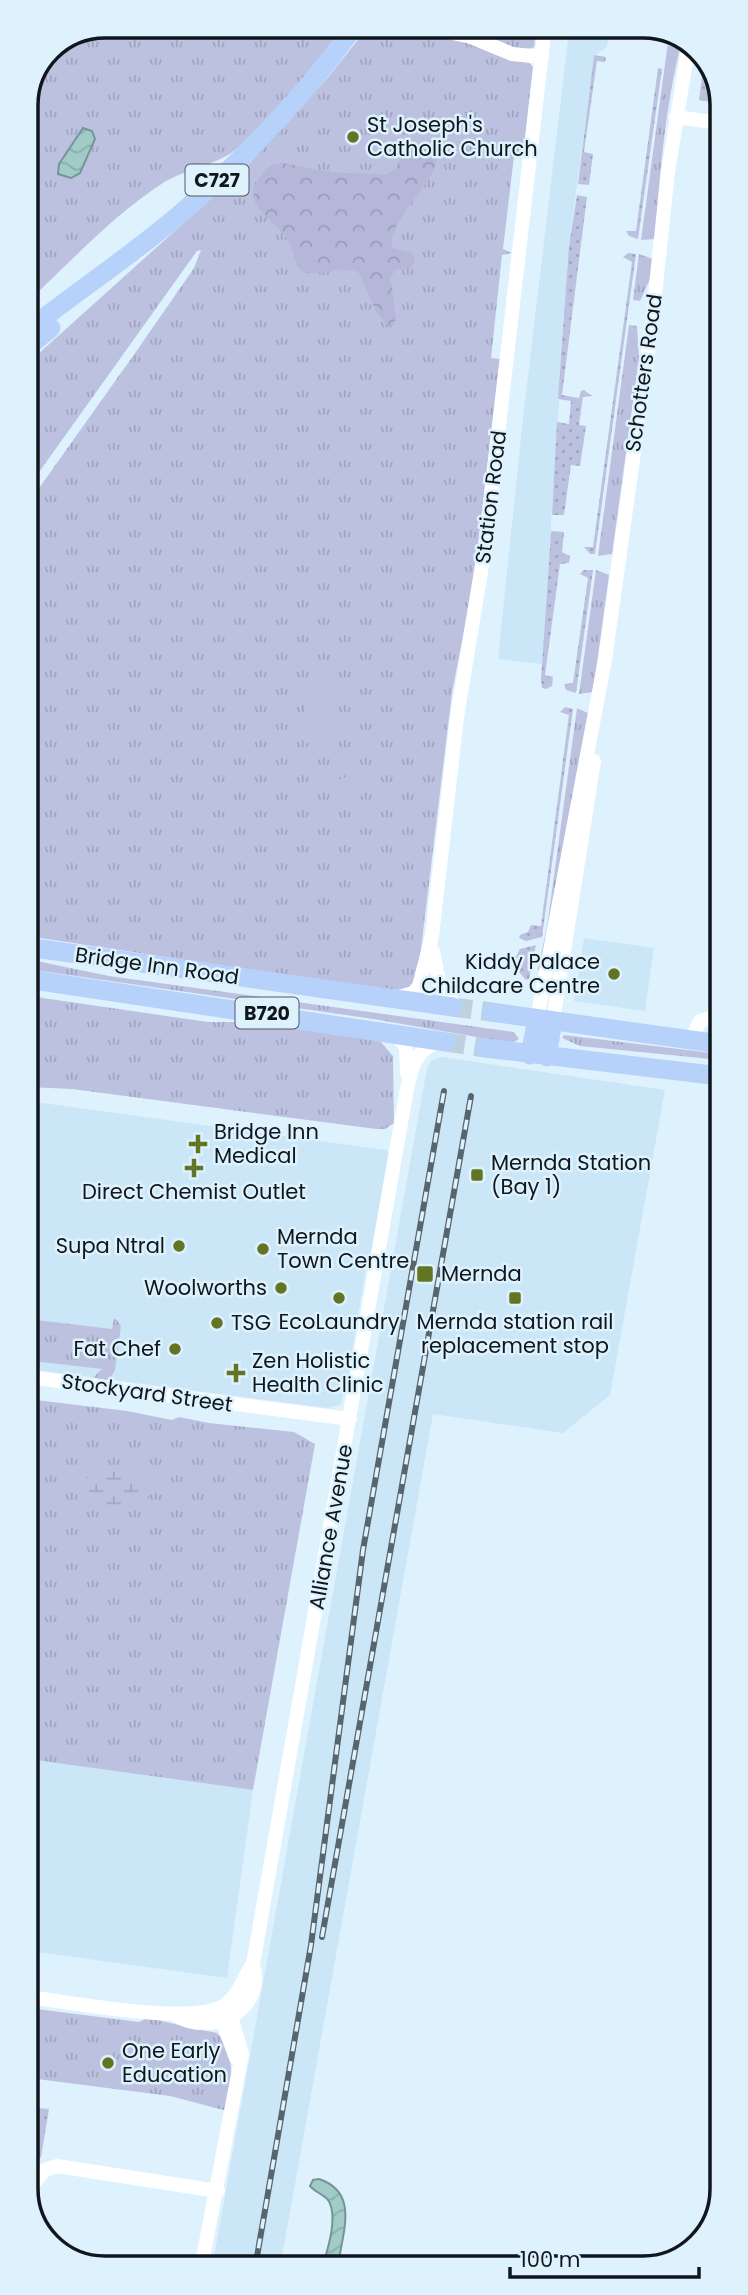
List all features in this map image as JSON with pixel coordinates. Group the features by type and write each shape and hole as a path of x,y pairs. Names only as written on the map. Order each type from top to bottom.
{"main road":[{"name":"C727","path":"38,323 179,214 249,149 345,38"},
{"name":"C727","path":"38,338 144,242"},
{"name":"Bridge Inn Road","path":"38,949 384,998 453,1005"},
{"name":"Bridge Inn Road","path":"38,981 446,1042"},
{"path":"491,1012 710,1043"},
{"name":"Schotters Road","path":"539,1056 545,1020"},
{"path":"485,1048 710,1075"}],"street":[{"path":"475,39 512,54 542,57"},
{"name":"Station Road","path":"384,998 404,996 417,990 432,936 457,716 485,547 544,39"},
{"name":"Schotters Road","path":"545,1020 589,799 598,704 652,323 676,117 687,55"},
{"path":"676,117 710,121"},
{"name":"Station Road","path":"432,936 440,986 453,1005"},
{"path":"691,1040 700,1021 710,1018"},
{"name":"Alliance Avenue","path":"395,1033 406,1047 407,1089"},
{"name":"Alliance Avenue","path":"225,2013 244,2007 255,1980 253,1964 407,1089 418,1055 426,1047 446,1042"},
{"name":"Stockyard Street","path":"38,1378 350,1419"},
{"path":"38,1998 175,2015 225,2013 242,2049 218,2191 204,2256"},
{"path":"38,2178 45,2170 57,2166 218,2191"}],"shaded area":[{"path":"568,39 608,39 607,47 594,56 569,246 542,664 498,659 523,418"},
{"name":"Kiddy Palace Childcare Centre","path":"584,938 654,948 645,1011 574,1001"},
{"path":"442,1057 665,1090 610,1395 563,1433 433,1414 282,2256 214,2256 427,1068 432,1060"},
{"name":"Mernda Town Centre","path":"38,1102 386,1150 389,1153 375,1250 368,1256 351,1358 354,1366 340,1405 327,1408 38,1370"},
{"path":"38,1760 253,1790 227,1978 38,1952"}],"green space":[{"path":"106,38 334,38 281,104 239,147 221,159 163,183 109,224 38,292 38,106 44,80 58,58 80,44"},
{"path":"359,38 455,39 528,62 533,67 523,156 514,156 503,249 512,253 502,255 491,358 500,359 474,579 452,693 418,974 410,988 390,991 38,938 38,490 194,268 201,250 197,251 38,474 38,354 248,165 329,76"},
{"path":"480,39 535,39 534,47 527,49"},
{"path":"668,44 680,50 667,114 655,239 641,240"},
{"path":"594,55 606,57 605,62 597,61 584,152 593,154 589,185 578,184"},
{"path":"658,68 662,69 638,239 629,236 626,231 636,231"},
{"path":"702,75 710,102 699,100"},
{"path":"413,143 430,144 436,155 435,167 393,234 392,248 412,253 415,261 412,268 397,269 390,277 396,319 392,326 387,325 376,311 359,273 351,270 315,273 301,271 288,241 258,207 254,189 259,178 271,165 283,163 330,172 386,175 396,168 406,149"},
{"path":"577,195 587,197 562,395 579,398 584,390 592,396 583,397 579,425 586,426 580,466 571,465 564,515 552,515 557,422 569,424 571,401 558,399 569,246"},
{"path":"628,253 636,254 595,554 590,554 584,547 593,547 632,262 623,257"},
{"path":"639,254 653,259 650,279 640,301 633,300"},
{"path":"629,325 637,326 639,358 612,554 598,556"},
{"path":"551,531 564,532 562,552 570,556 569,563 560,564 545,675 553,677 552,686 546,689 542,688 541,679"},
{"path":"584,570 593,570 576,693 566,690 564,684 573,683 588,578 580,574"},
{"path":"596,570 609,575 593,692 579,694"},
{"path":"312,680 335,683 338,687 331,741 327,745 305,743 302,739 308,683"},
{"path":"565,707 573,709 542,937 526,941 519,938 520,935 528,932 531,925 541,926 569,715 560,712"},
{"path":"577,708 590,714 540,973 538,969 547,927"},
{"path":"348,777 358,781 362,791 358,801 348,805 338,801 334,791 338,781"},
{"path":"536,945 529,979 526,980 512,964 520,949"},
{"path":"38,961 109,976 514,1032 519,1039 512,1043 373,1019 38,971"},
{"path":"38,997 208,1022 258,1022 380,1041 393,1056 394,1123 385,1129 376,1129 72,1089 38,1087"},
{"path":"564,1035 710,1053 710,1059 580,1046 562,1038"},
{"path":"114,1319 121,1326 115,1370 109,1380 93,1378 102,1369 38,1364 38,1320 112,1329"},
{"path":"38,1400 127,1411 172,1420 179,1417 294,1432 315,1444 253,1790 38,1760"},
{"path":"108,1470 123,1470 136,1474 145,1483 150,1497 134,1507 124,1509 104,1508 96,1504 82,1490 83,1485 91,1476"},
{"path":"38,2009 139,2022 147,2018 217,2033 224,2042 230,2060 231,2080 227,2111 170,2096 38,2079"},
{"path":"38,2108 49,2109 41,2157 38,2160"}],"water":[{"path":"83,128 92,131 95,139 80,173 71,178 58,174 59,164"},
{"path":"319,2179 332,2186 344,2205 340,2256 326,2256 331,2234 331,2207 328,2200 310,2186 313,2180"}],"tunnel":[{"path":"453,1007 491,1012"},
{"path":"446,1042 485,1048"}],"railway":[{"path":"257,2256 311,1945 363,1550 444,1091"},
{"path":"322,1937 471,1096"}],"place":[{"name":"St Joseph's Catholic Church","path":"353,137"},
{"name":"Kiddy Palace Childcare Centre","path":"614,974"},
{"name":"Bridge Inn Medical","path":"198,1144"},
{"name":"Direct Chemist Outlet","path":"194,1168"},
{"name":"Mernda Station (Bay 1)","path":"477,1175"},
{"name":"Supa Ntral","path":"179,1246"},
{"name":"Mernda Town Centre","path":"263,1249"},
{"name":"Mernda","path":"425,1274"},
{"name":"Woolworths","path":"281,1288"},
{"name":"EcoLaundry","path":"339,1298"},
{"name":"Mernda station rail replacement stop","path":"515,1298"},
{"name":"TSG","path":"217,1323"},
{"name":"Fat Chef","path":"175,1349"},
{"name":"Zen Holistic Health Clinic","path":"236,1373"},
{"name":"One Early Education","path":"108,2063"}]}
